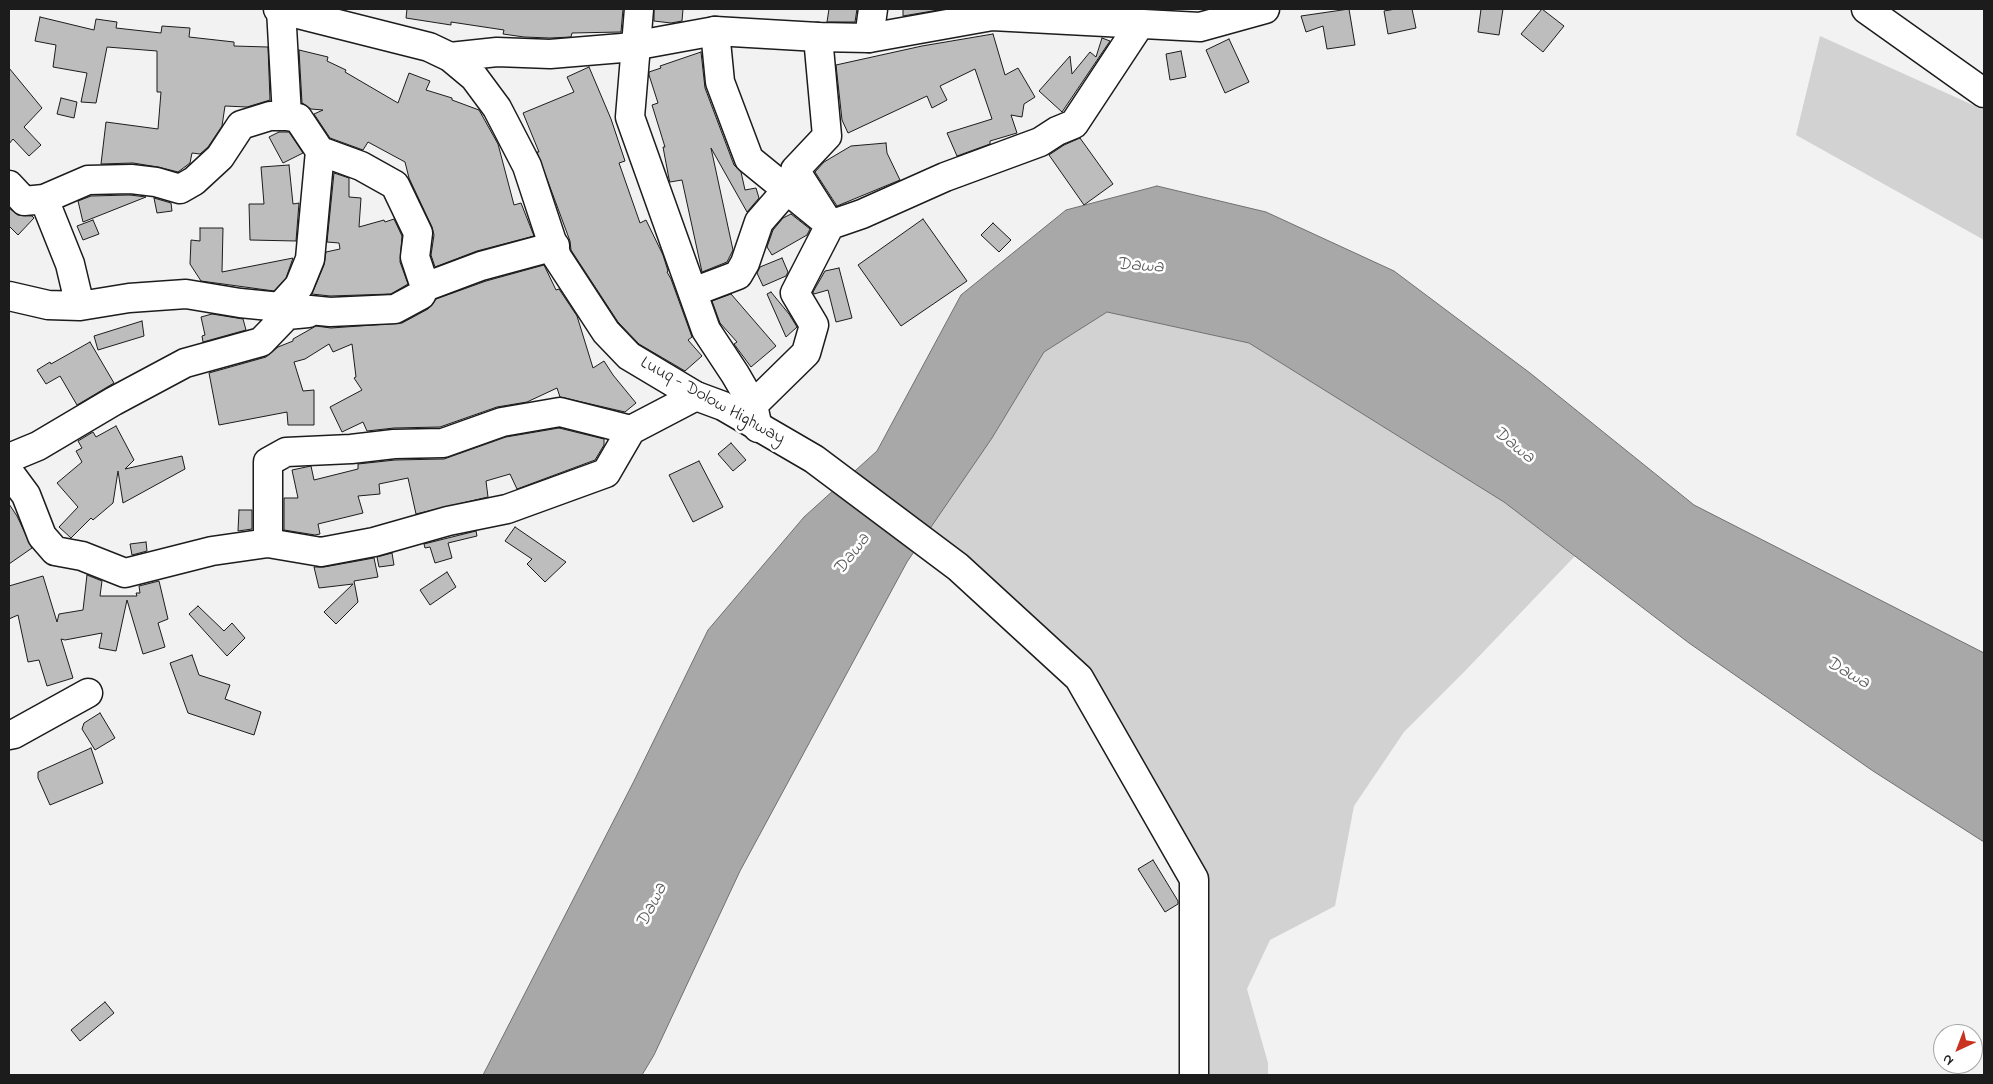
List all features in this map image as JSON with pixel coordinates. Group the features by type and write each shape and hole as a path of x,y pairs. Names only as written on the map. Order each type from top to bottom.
{"street":[{"path":"280,9 287,116"},
{"name":"Luuq - Dolow Highway","path":"280,9 429,47 450,57 474,77 497,108 527,166 558,257 606,332 629,356 696,396 756,416 958,567 1079,678 1194,879 1194,1075"},
{"path":"639,9 630,117 706,330 735,374 756,416 806,352 814,325 795,293 830,225 862,214 945,177 1040,142 1057,131 1074,124 1140,24"},
{"path":"869,38 873,9"},
{"path":"450,57 497,52 550,54 635,45 715,31 869,38 1004,12 1140,24 1200,27 1265,9"},
{"path":"1866,9 1984,93"},
{"path":"715,31 720,82 749,159 830,225"},
{"path":"818,37 827,136 795,170 830,225"},
{"path":"9,185 24,201 44,199 88,180 156,182 180,189 194,181 220,157 241,125 270,116 298,118 320,151 361,166 395,184 418,233 415,257 425,287"},
{"path":"280,306 299,286 310,259 320,151"},
{"path":"693,292 738,275 745,263 758,222 786,191"},
{"path":"44,199 70,264 80,306"},
{"path":"9,458 38,446 114,401 185,363 261,342 288,314 395,309 421,295 425,287 481,266 554,246"},
{"path":"9,296 48,305 80,306 129,298 186,294 240,303 330,312"},
{"path":"9,472 26,495 42,536 54,552 82,556 125,573 212,551 268,543 321,552 374,542 448,521 507,509 606,474 631,430 696,396"},
{"path":"268,543 268,462 286,452 351,449 394,444 443,443 502,422 560,412 631,430"},
{"path":"9,735 88,693"}],"shaded area":[{"path":"1820,36 1984,110 1984,240 1796,135"},
{"path":"1107,312 1249,343 1504,502 1575,556 1404,732 1354,806 1335,906 1270,940 1247,989 1268,1063 1268,1075 1188,1075 1189,879 1075,681 920,541 992,438 1044,352"}],"water":[{"name":"Dawa","path":"1157,186 1266,212 1394,271 1530,373 1694,505 1984,653 1984,842 1873,771 1689,643 1504,502 1249,343 1107,312 1044,352 992,438 907,562 740,871 654,1055 642,1075 483,1075 634,781 708,630 804,517 877,451 961,295 1066,210"}],"building":[{"path":"407,9 623,9 621,32 572,33 571,37 550,38 524,37 503,34 504,30 406,18"},
{"path":"654,9 683,9 682,21 671,23 654,21"},
{"path":"829,9 857,9 855,22 827,22"},
{"path":"903,9 944,9 903,16"},
{"path":"1349,9 1355,45 1327,49 1323,26 1306,32 1301,16"},
{"path":"1412,9 1416,28 1388,34 1384,11"},
{"path":"1481,9 1503,9 1499,35 1478,32"},
{"path":"1542,9 1564,26 1543,52 1521,34"},
{"path":"40,17 94,30 96,19 117,22 116,28 161,33 162,26 190,28 189,37 234,42 234,46 268,47 270,100 247,107 225,106 222,126 208,147 200,154 192,153 190,163 178,172 133,163 101,164 106,122 158,129 161,92 157,92 157,51 107,47 96,103 81,102 87,73 53,67 56,45 35,41"},
{"path":"993,34 1005,75 1018,68 1035,97 1024,104 1022,117 1011,115 1017,133 990,141 990,144 957,156 947,133 992,119 975,69 940,86 947,100 932,108 927,96 848,133 842,120 836,65 922,46"},
{"path":"1102,38 1110,41 1062,112 1039,91 1070,56 1072,74 1090,52 1096,57"},
{"path":"1229,39 1249,82 1225,93 1206,50"},
{"path":"299,50 328,57 327,61 346,70 345,72 398,103 409,73 430,81 426,90 452,98 452,100 479,110 498,144 514,205 521,203 534,236 477,251 435,267 431,255 434,235 432,227 409,178 405,162 368,142 363,150 330,138 314,114 323,110 311,109 302,103"},
{"path":"1181,51 1186,77 1170,80 1166,54"},
{"path":"701,52 705,88 734,165 741,172 745,190 756,188 759,198 747,212 711,148 733,250 727,262 702,272 682,180 670,182 669,179 663,147 665,147 652,105 658,103 649,75 649,72 661,68 660,66"},
{"path":"589,67 611,119 625,161 619,163 640,223 646,220 663,255 667,272 692,337 688,340 702,356 685,371 639,344 618,322 571,250 570,241 537,152 539,152 523,113 574,92 567,77"},
{"path":"9,68 42,108 24,127 41,145 29,156 13,139 9,144"},
{"path":"61,98 77,102 74,118 57,114"},
{"path":"279,132 289,132 303,153 283,163 269,137"},
{"path":"1080,138 1113,184 1084,205 1049,155 1064,145"},
{"path":"886,143 887,153 900,180 837,206 815,172 824,162 851,146"},
{"path":"289,165 293,204 299,203 296,241 250,240 249,204 264,204 261,167"},
{"path":"334,173 349,178 349,197 361,198 359,227 394,219 402,236 400,262 408,284 391,294 330,296 312,294 324,265 326,252 340,249 339,243 327,242"},
{"path":"130,195 146,197 83,222 78,201 91,196"},
{"path":"154,198 171,203 172,211 157,213"},
{"path":"9,208 18,215 32,216 34,218 18,235 9,226"},
{"path":"791,214 810,229 807,235 772,255 767,247 773,230 783,218"},
{"path":"923,219 967,281 901,326 858,265"},
{"path":"93,220 99,234 83,240 77,226"},
{"path":"993,223 1011,240 999,252 981,235"},
{"path":"200,228 223,228 222,272 293,258 286,278 274,291 201,281 190,264 191,240 200,241"},
{"path":"782,258 788,272 786,276 763,286 757,273 760,267"},
{"path":"544,265 556,290 559,289 577,316 593,368 604,361 636,403 625,412 560,397 557,388 527,402 497,407 440,427 394,428 367,431 363,422 342,432 330,407 362,390 354,378 356,377 352,344 333,352 329,344 305,359 294,362 303,391 314,390 314,425 288,425 287,412 219,425 209,373 266,357 278,347 293,341 293,339 316,326 331,328 402,323 428,309 436,299 486,281"},
{"path":"839,268 852,318 836,322 828,290 814,294 813,292 825,271"},
{"path":"771,292 797,327 786,337 767,294"},
{"path":"731,294 776,346 751,367 734,344 737,342 720,323 712,301"},
{"path":"212,314 243,319 246,330 203,342 202,336 205,335 201,317"},
{"path":"142,321 144,336 98,350 94,336"},
{"path":"90,342 114,383 77,405 60,376 46,384 37,370"},
{"path":"116,426 134,460 125,469 182,456 185,469 123,503 118,471 113,503 93,520 91,518 71,538 59,527 78,507 57,483 82,462 76,451 82,448 78,441 93,432 96,437"},
{"path":"559,428 604,439 604,445 595,460 517,489 510,474 486,481 488,497 416,514 408,478 379,484 380,494 358,496 363,513 318,524 320,534 315,535 284,530 284,498 298,498 292,470 311,466 314,480 358,469 358,464 395,460 444,459 506,437"},
{"path":"731,443 746,460 733,471 718,454"},
{"path":"699,461 723,507 693,522 669,475"},
{"path":"9,504 17,516 32,548 9,564"},
{"path":"239,510 252,510 252,529 238,531"},
{"path":"515,527 566,562 545,582 527,564 532,559 505,541"},
{"path":"476,531 477,536 448,543 452,558 435,563 430,547 425,548 424,544"},
{"path":"146,542 147,551 132,555 130,544"},
{"path":"392,553 394,565 379,567 377,557"},
{"path":"374,558 378,577 354,581 358,602 336,624 324,612 353,584 319,588 314,567"},
{"path":"447,572 456,587 430,605 420,590"},
{"path":"87,575 102,581 100,596 137,596 136,593 140,593 139,586 159,581 168,619 158,623 165,647 143,654 127,600 116,651 99,648 102,633 65,640 61,639 73,678 47,686 39,660 28,662 18,615 9,619 9,586 43,576 57,622 59,614 83,610"},
{"path":"198,606 224,631 232,623 245,638 227,656 189,614"},
{"path":"192,655 199,675 230,685 225,699 261,712 254,735 188,713 170,663"},
{"path":"100,713 115,738 95,750 82,729 84,723"},
{"path":"91,748 103,783 50,805 38,778 38,772"},
{"path":"1153,860 1178,901 1178,904 1165,912 1138,869"},
{"path":"105,1002 114,1013 80,1041 71,1030"}]}
